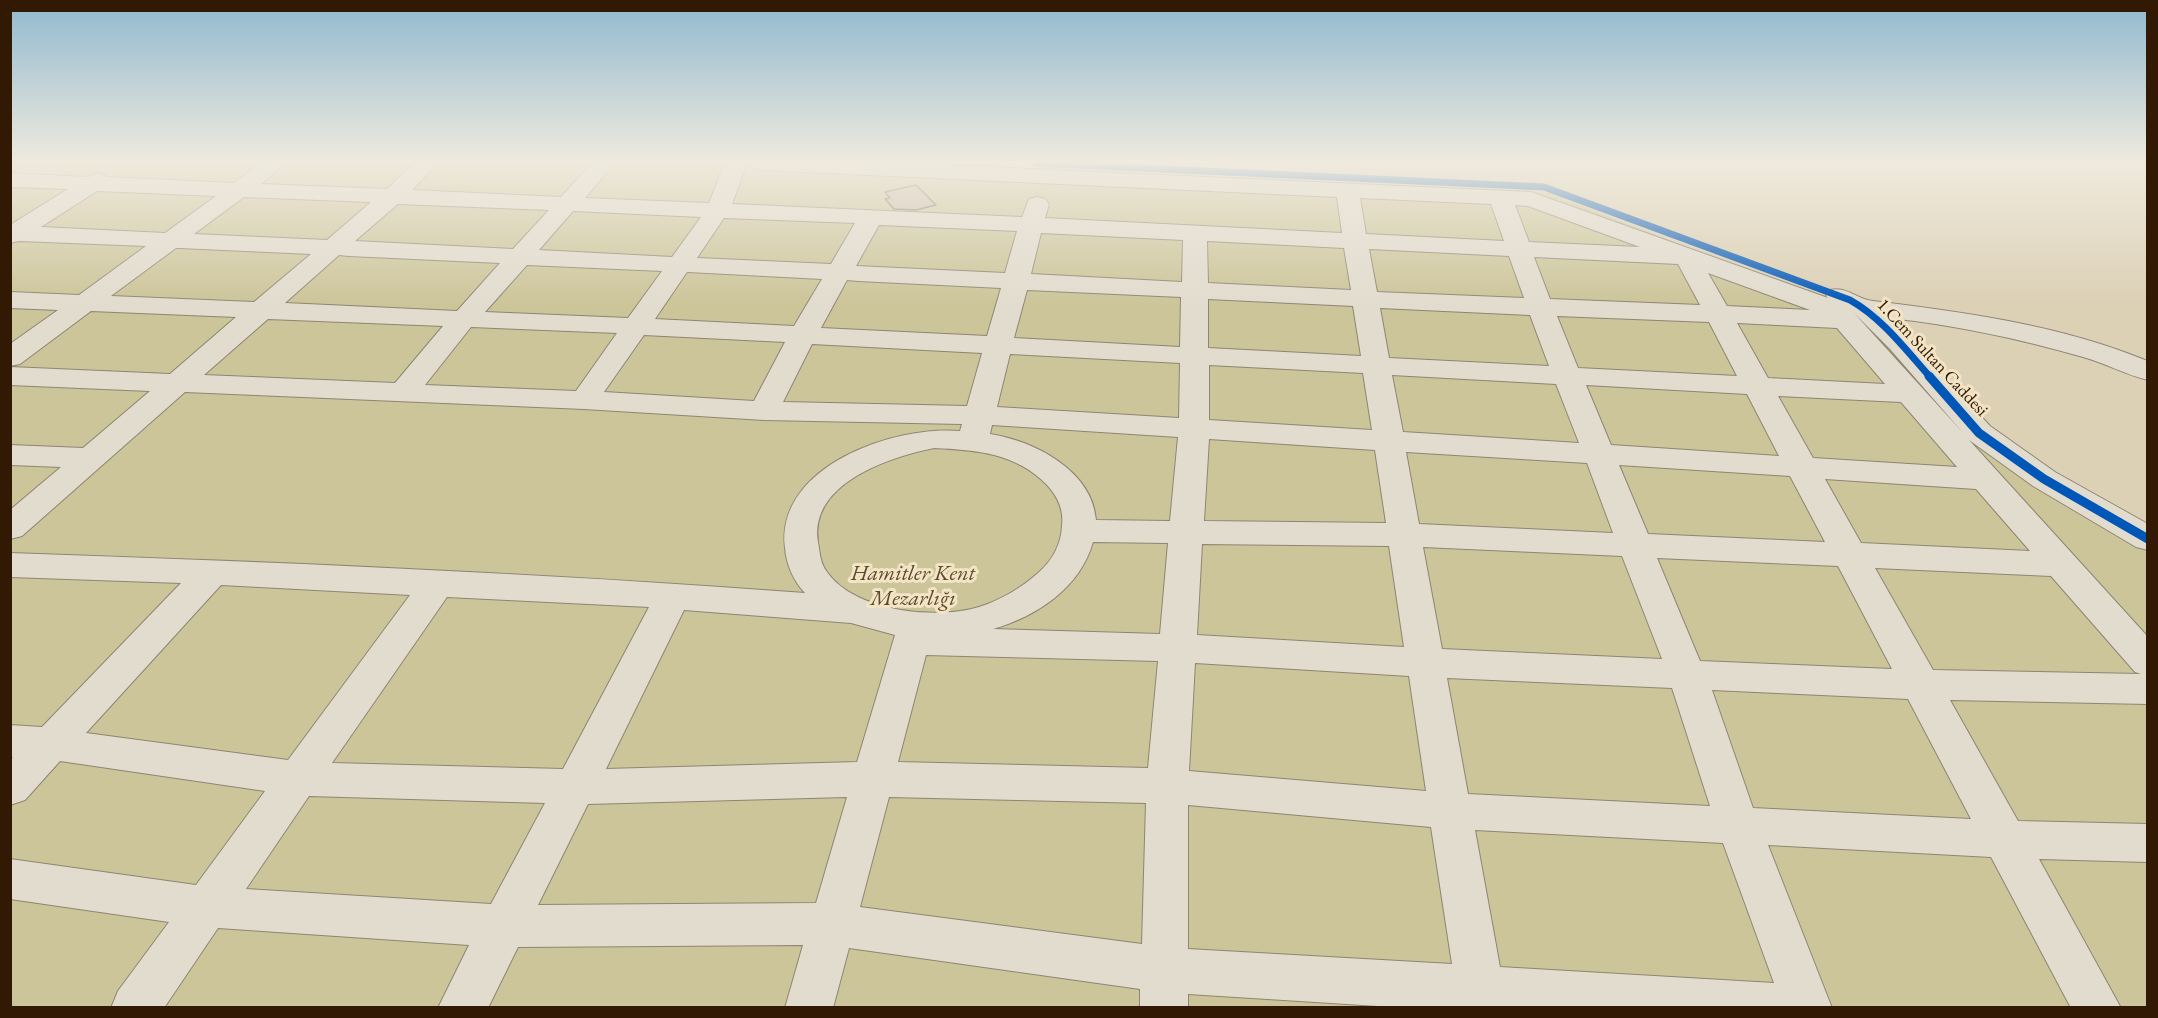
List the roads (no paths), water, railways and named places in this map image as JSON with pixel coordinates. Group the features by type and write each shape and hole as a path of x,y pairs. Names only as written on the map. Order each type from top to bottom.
{"street":[{"path":"12,234 50,211"},
{"path":"10,358 212,211"},
{"path":"10,528 376,211"},
{"path":"403,392 518,258 564,211"},
{"path":"584,400 718,211"},
{"path":"729,211 1687,257"},
{"path":"1011,211 1012,214 1030,225"},
{"path":"976,427 1017,280 1033,211"},
{"path":"1350,211 1481,999"},
{"path":"1505,211 1540,307 1687,675 1738,825 1808,1008"},
{"path":"1562,211 1837,311 1855,314 1913,394 2148,662"},
{"name":"1.Cem Sultan Caddesi","path":"1608,211 1850,300 1855,314 1900,343 1978,434 2044,479 2148,539"},
{"path":"764,411 803,335 871,217"},
{"path":"1165,989 1167,786 1184,533 1194,430 1195,232"},
{"path":"12,234 838,274 1017,280 1540,307 1718,313 1855,314 1904,310 1993,326 2116,356 2148,372"},
{"path":"1687,257 2097,1008"},
{"path":"10,300 634,326 1913,394"},
{"path":"10,376 584,400 976,427 1194,430 1987,479"},
{"path":"914,633 1002,613 1042,591 1069,562 1080,531 1077,504 1063,480 1039,460 1008,447 976,427 934,439 895,446 859,460 830,481 809,506 800,534 803,563 821,589 851,610 914,633 1426,663 1687,675 1921,685 2148,689"},
{"path":"10,455 91,458"},
{"path":"1080,531 1405,535 2061,564"},
{"path":"10,565 212,572 673,596 851,610"},
{"path":"10,788 212,572"},
{"path":"135,1008 436,585"},
{"path":"462,1008 673,596"},
{"path":"809,1008 914,633"},
{"path":"10,741 52,744 298,779 575,787 872,779 1167,786 1450,811 2005,839 2148,843"},
{"path":"10,879 206,907 504,926 831,924 1165,989 1798,1008"}],"park label":[{"name":"Hamitler Kent Mezarlığı","path":"913,586"}]}
